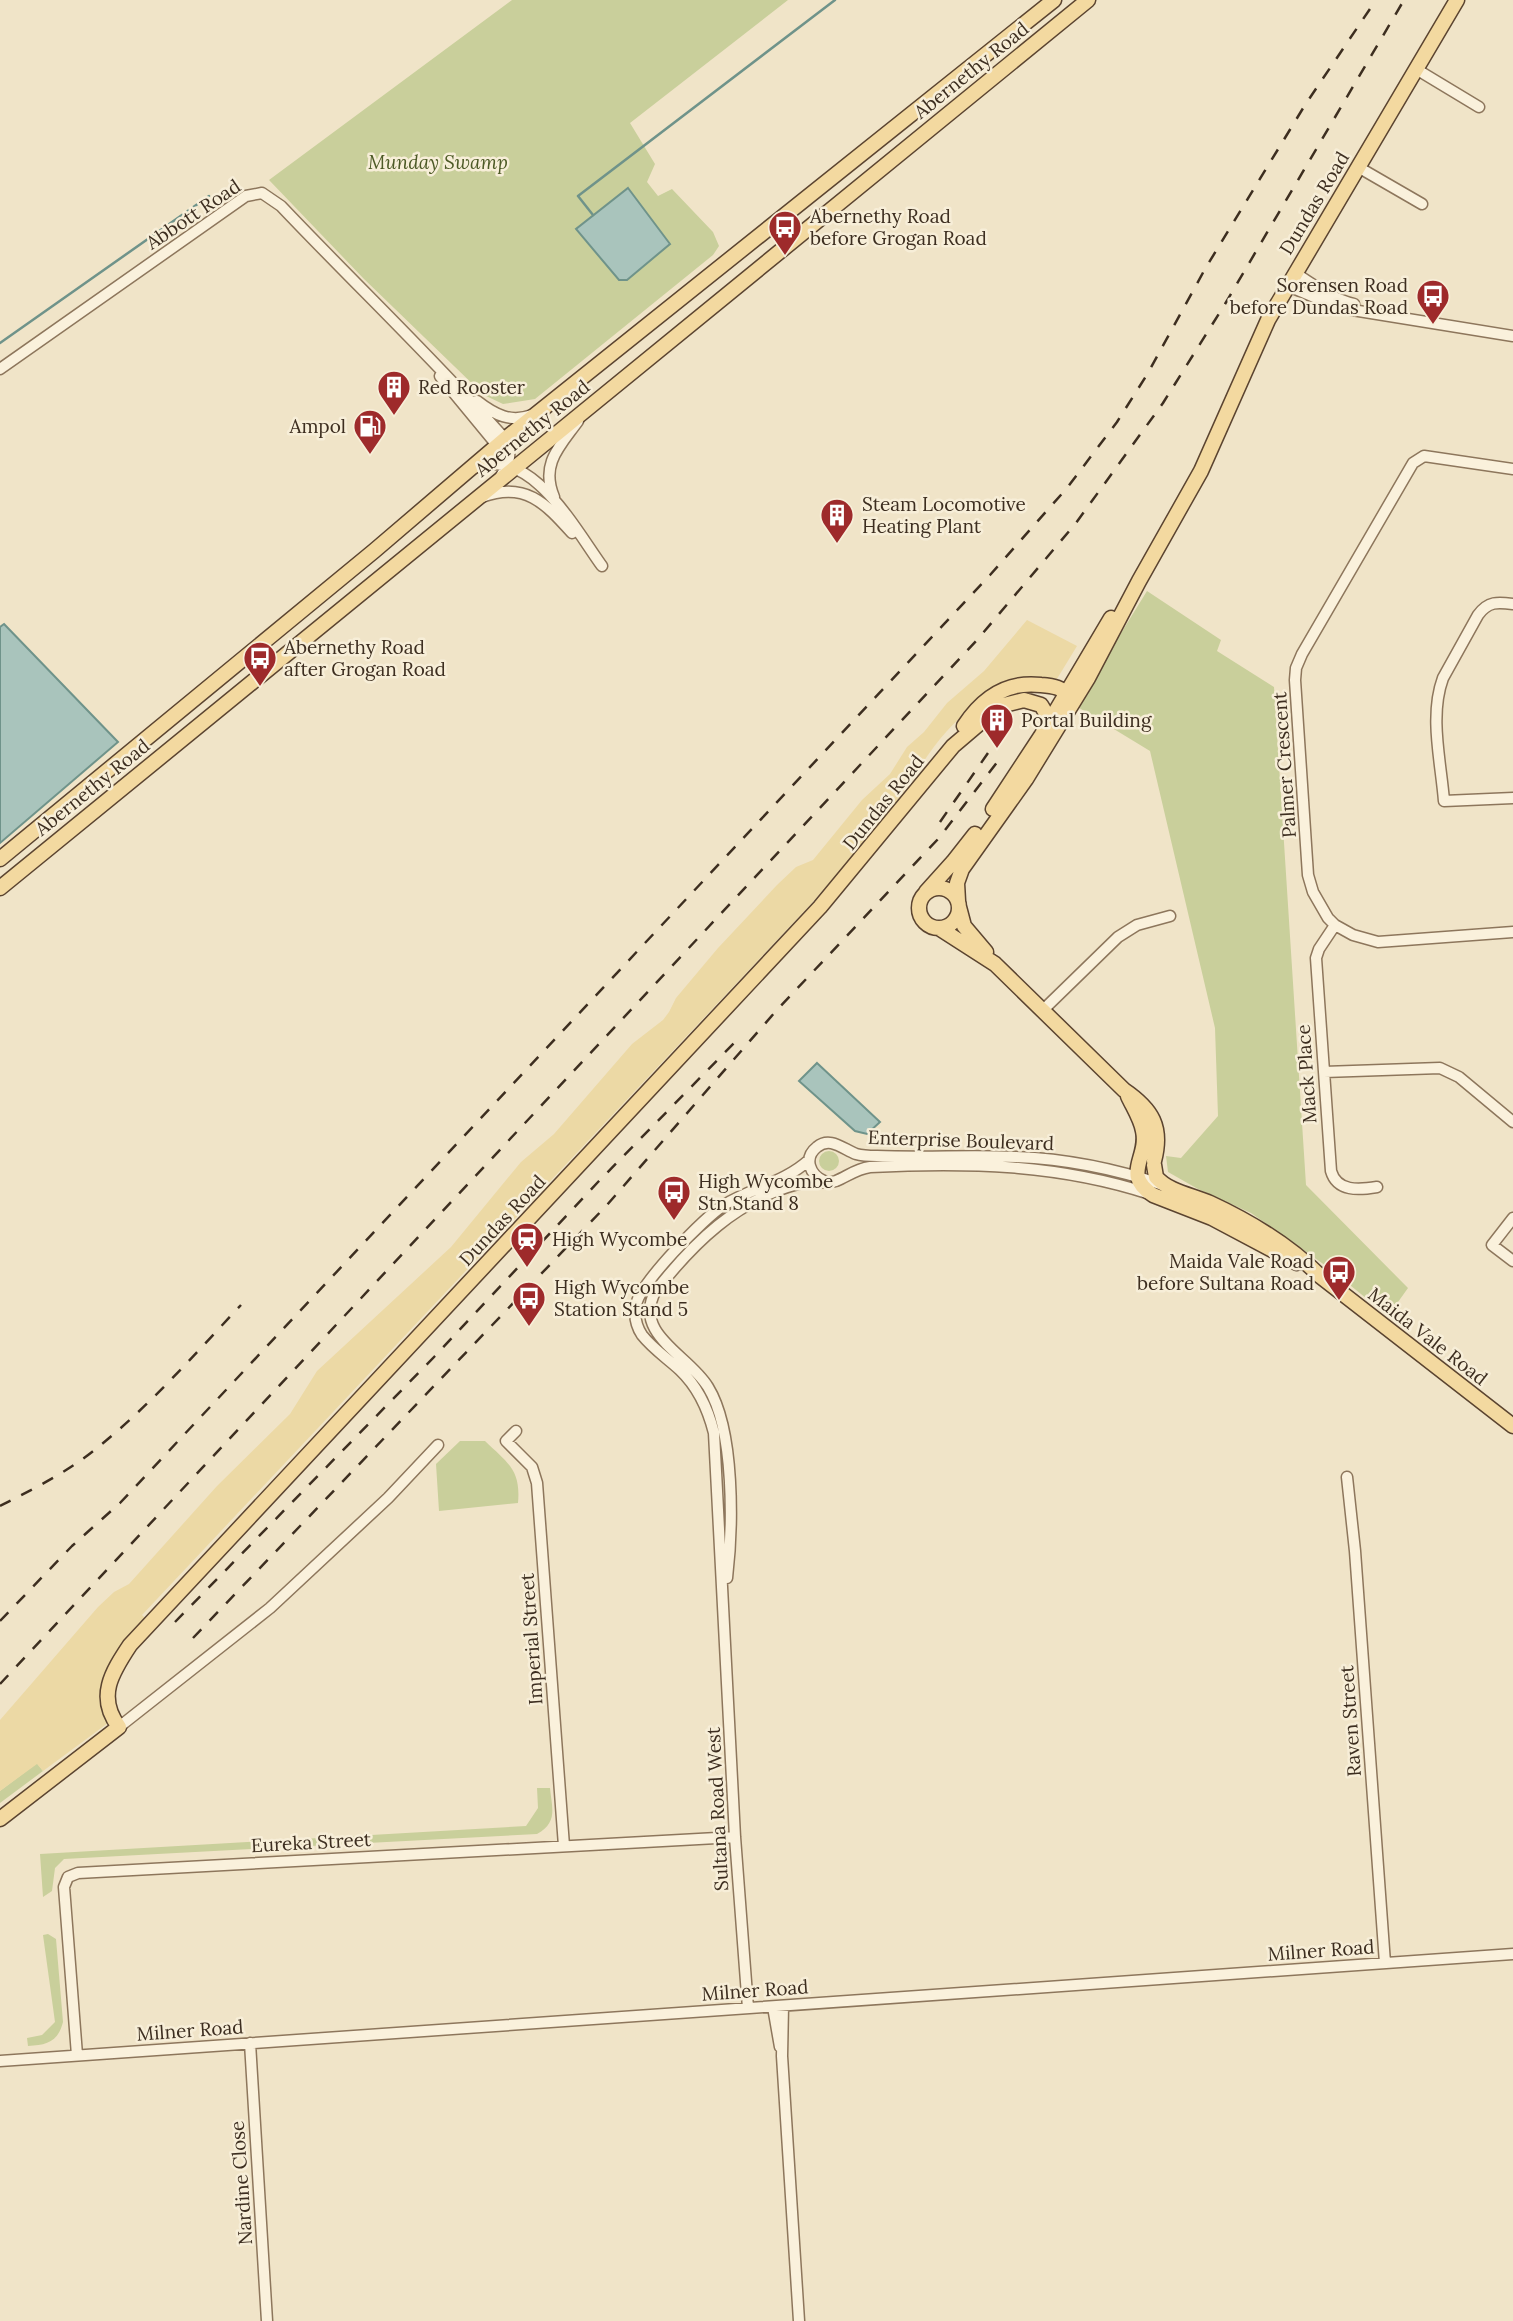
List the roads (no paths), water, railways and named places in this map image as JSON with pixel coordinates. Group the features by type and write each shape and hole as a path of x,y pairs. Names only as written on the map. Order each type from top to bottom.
{"main road":[{"name":"Abernethy Road","path":"0,859 374,551 501,442 1054,0"},
{"name":"Abernethy Road","path":"0,888 494,484 510,463 533,453 1088,0"},
{"name":"Dundas Road","path":"967,851 1125,611 1201,471 1264,328 1457,0"},
{"name":"Dundas Road","path":"967,851 1026,779 1066,702 1076,674 1118,604 1139,581"},
{"name":"Dundas Road","path":"953,746 966,723 980,707 1001,691 1024,683 1076,674"},
{"path":"1024,683 1053,686 1066,702"},
{"name":"Dundas Road","path":"119,1727 112,1718 108,1686 114,1669 131,1646 820,907 953,746 1000,706 1024,700 1066,702"},
{"path":"1035,702 1046,711 1047,726"},
{"path":"967,851 959,876 956,919 945,927 932,927 921,918 919,904 926,892 967,851"},
{"path":"926,892 938,887 955,895 964,926 995,964 1125,1090 1143,1131 1156,1177 1166,1186"},
{"path":"939,928 995,964"},
{"path":"1138,1182 1150,1161"},
{"name":"Maida Vale Road","path":"1138,1182 1153,1195 1212,1218 1320,1276"},
{"name":"Maida Vale Road","path":"1166,1186 1208,1202 1267,1233 1513,1426"},
{"path":"0,1819 119,1727"}],"street":[{"path":"1416,69 1479,107"},
{"path":"1358,167 1422,204"},
{"name":"Abbott Road","path":"0,369 246,196 258,193 268,196 281,206 417,347 501,442"},
{"path":"1292,279 1342,301 1513,330"},
{"path":"1292,279 1340,308 1513,336"},
{"name":"Abbott Road","path":"417,347 456,384 501,442 510,463 532,479 558,504"},
{"path":"456,384 480,404 501,416 518,419 544,409"},
{"path":"466,507 480,498 499,492 516,491 531,496 553,513 602,566 558,504 549,483 549,469 555,453 593,403"},
{"name":"Palmer Crescent","path":"1335,925 1313,892 1308,875 1296,668 1413,463 1424,456 1513,468"},
{"path":"465,472 486,464 510,463"},
{"path":"1513,604 1493,603 1482,608 1443,678 1436,716 1444,801 1513,798"},
{"path":"1043,1010 1118,937 1137,925 1170,916"},
{"path":"1335,925 1353,935 1378,942 1513,932"},
{"name":"Mack Place","path":"1335,925 1316,958 1333,1178 1337,1183 1349,1188 1377,1187"},
{"path":"1324,1072 1440,1068 1459,1077 1513,1122"},
{"name":"Enterprise Boulevard","path":"723,1608 715,1442 710,1419 690,1380 642,1335 636,1321 636,1304 648,1282 716,1211 796,1171 809,1160 819,1145 831,1143 863,1155 1018,1157 1079,1163 1122,1172 1138,1182"},
{"name":"Enterprise Boulevard","path":"841,1146 849,1161 843,1176"},
{"path":"809,1160 815,1176 824,1181"},
{"path":"1122,1172 1150,1161"},
{"name":"Enterprise Boulevard","path":"723,1608 731,1542 723,1420 712,1393 701,1376 653,1329 649,1308 661,1284 708,1233 728,1216 784,1188 808,1181 834,1181 853,1170 870,1167 982,1165 1047,1169 1138,1182"},
{"name":"Maida Vale Road","path":"1138,1182 1166,1186"},
{"path":"1513,1218 1492,1245 1513,1261"},
{"path":"497,1450 516,1431"},
{"name":"Imperial Street","path":"506,1441 532,1467 537,1483 564,1846"},
{"path":"119,1727 229,1643 280,1600 388,1498 438,1445"},
{"name":"Raven Street","path":"1347,1477 1385,1962"},
{"name":"Sultana Road West","path":"723,1608 735,1837 748,2008"},
{"name":"Eureka Street","path":"77,2055 64,1887 68,1877 78,1872 735,1837"},
{"name":"Milner Road","path":"0,2061 1513,1954"},
{"path":"778,2006 799,2321"},
{"name":"Nardine Close","path":"250,2043 267,2321"}],"water":[{"path":"628,188 670,244 627,280 619,280 576,229"},
{"path":"4,624 118,742 0,843 0,627"},
{"path":"817,1063 880,1122 867,1134 855,1131 799,1081"}],"waterway":[{"path":"593,215 578,196 835,0"},
{"path":"0,343 209,196"}],"railway":[{"path":"0,1621 72,1546 120,1503 990,575 1067,488 1117,422 1148,373 1205,269 1305,105 1376,0"},
{"path":"0,1684 977,640 1076,523 1163,403 1225,304 1404,0"},
{"path":"940,822 988,753"},
{"path":"193,1638 607,1205 776,1011 939,838 998,761"},
{"path":"175,1622 435,1356 598,1182 740,1037"},
{"path":"0,1506 47,1481 92,1452 169,1382 241,1305"}],"place":[{"name":"Abernethy Road before Grogan Road","path":"785,257"},
{"name":"Sorensen Road before Dundas Road","path":"1433,326"},
{"name":"Red Rooster","path":"394,417"},
{"name":"Ampol","path":"370,456"},
{"name":"Steam Locomotive Heating Plant","path":"837,545"},
{"name":"Abernethy Road after Grogan Road","path":"260,688"},
{"name":"Portal Building","path":"997,750"},
{"name":"High Wycombe Stn Stand 8","path":"674,1222"},
{"name":"High Wycombe","path":"527,1269"},
{"name":"Maida Vale Road before Sultana Road","path":"1339,1302"},
{"name":"High Wycombe Station Stand 5","path":"529,1328"}],"park label":[{"name":"Munday Swamp","path":"438,162"}]}
